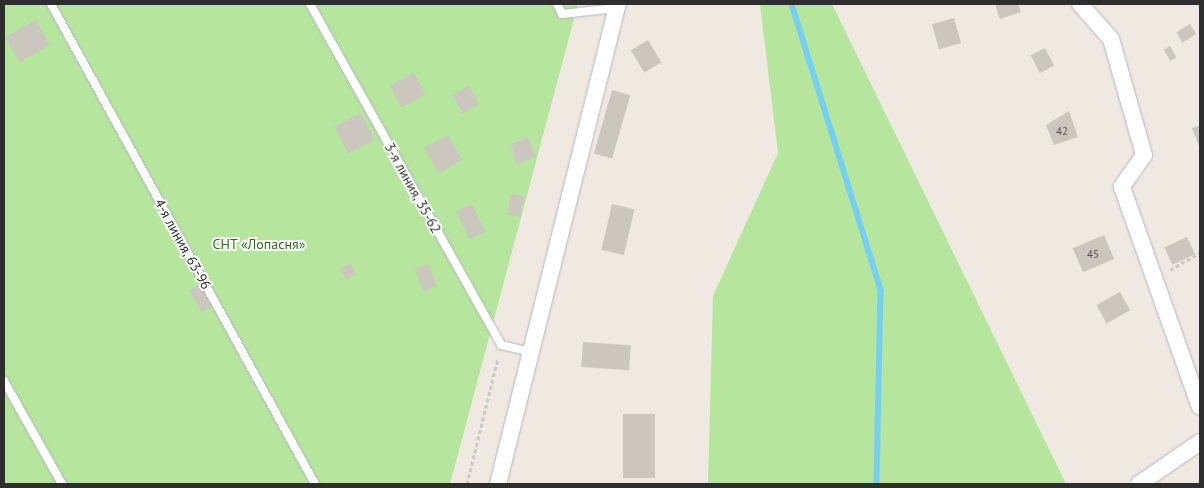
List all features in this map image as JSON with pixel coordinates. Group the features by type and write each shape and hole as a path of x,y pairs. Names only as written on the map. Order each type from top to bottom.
{"street":[{"path":"1080,4 1111,39 1144,155 1122,187 1200,407"},
{"path":"498,484 617,6"},
{"path":"1139,484 1200,442"}],"lane":[{"name":"4-я линия, 63-96","path":"51,4 315,484"},
{"name":"3-я линия, 35-62","path":"310,4 501,345"},
{"path":"557,4 562,14 617,6"},
{"path":"501,345 531,352"},
{"path":"4,381 62,484"}],"path":[{"path":"1154,280 1200,253"},
{"path":"467,484 501,345"}],"green space":[{"name":"СНТ «Лопасня»","path":"4,4 578,4 450,484 4,484"},
{"path":"760,4 832,4 1066,484 708,484 713,296 778,153"}],"building":[{"path":"995,4 1018,4 1021,12 1000,19"},
{"path":"954,18 961,43 939,49 932,24"},
{"path":"36,20 50,45 19,62 5,37"},
{"path":"1190,24 1196,34 1182,43 1176,32"},
{"path":"648,40 661,62 644,73 631,50"},
{"path":"1170,46 1176,57 1170,61 1164,49"},
{"path":"1045,48 1054,66 1040,73 1031,55"},
{"path":"414,73 425,95 401,108 390,85"},
{"path":"469,86 479,104 463,114 452,95"},
{"path":"612,90 630,95 612,159 594,153"},
{"path":"1069,111 1078,137 1054,145 1046,125"},
{"path":"361,113 375,140 348,153 334,127"},
{"path":"1200,125 1200,148 1192,128"},
{"path":"448,135 462,160 438,173 424,148"},
{"path":"528,137 536,157 516,165 511,144"},
{"path":"511,194 524,196 521,217 508,215"},
{"path":"472,204 485,232 470,239 457,211"},
{"path":"612,204 634,209 624,255 601,250"},
{"path":"1104,235 1114,259 1083,272 1073,248"},
{"path":"1187,237 1195,254 1172,265 1164,248"},
{"path":"350,263 356,275 346,280 340,268"},
{"path":"428,264 437,286 424,291 415,269"},
{"path":"204,282 216,304 201,312 189,290"},
{"path":"1120,292 1130,310 1107,323 1096,305"},
{"path":"583,342 631,345 629,370 581,367"},
{"path":"623,414 655,414 655,478 623,478"}],"waterway":[{"path":"792,4 881,290 877,484"}]}
